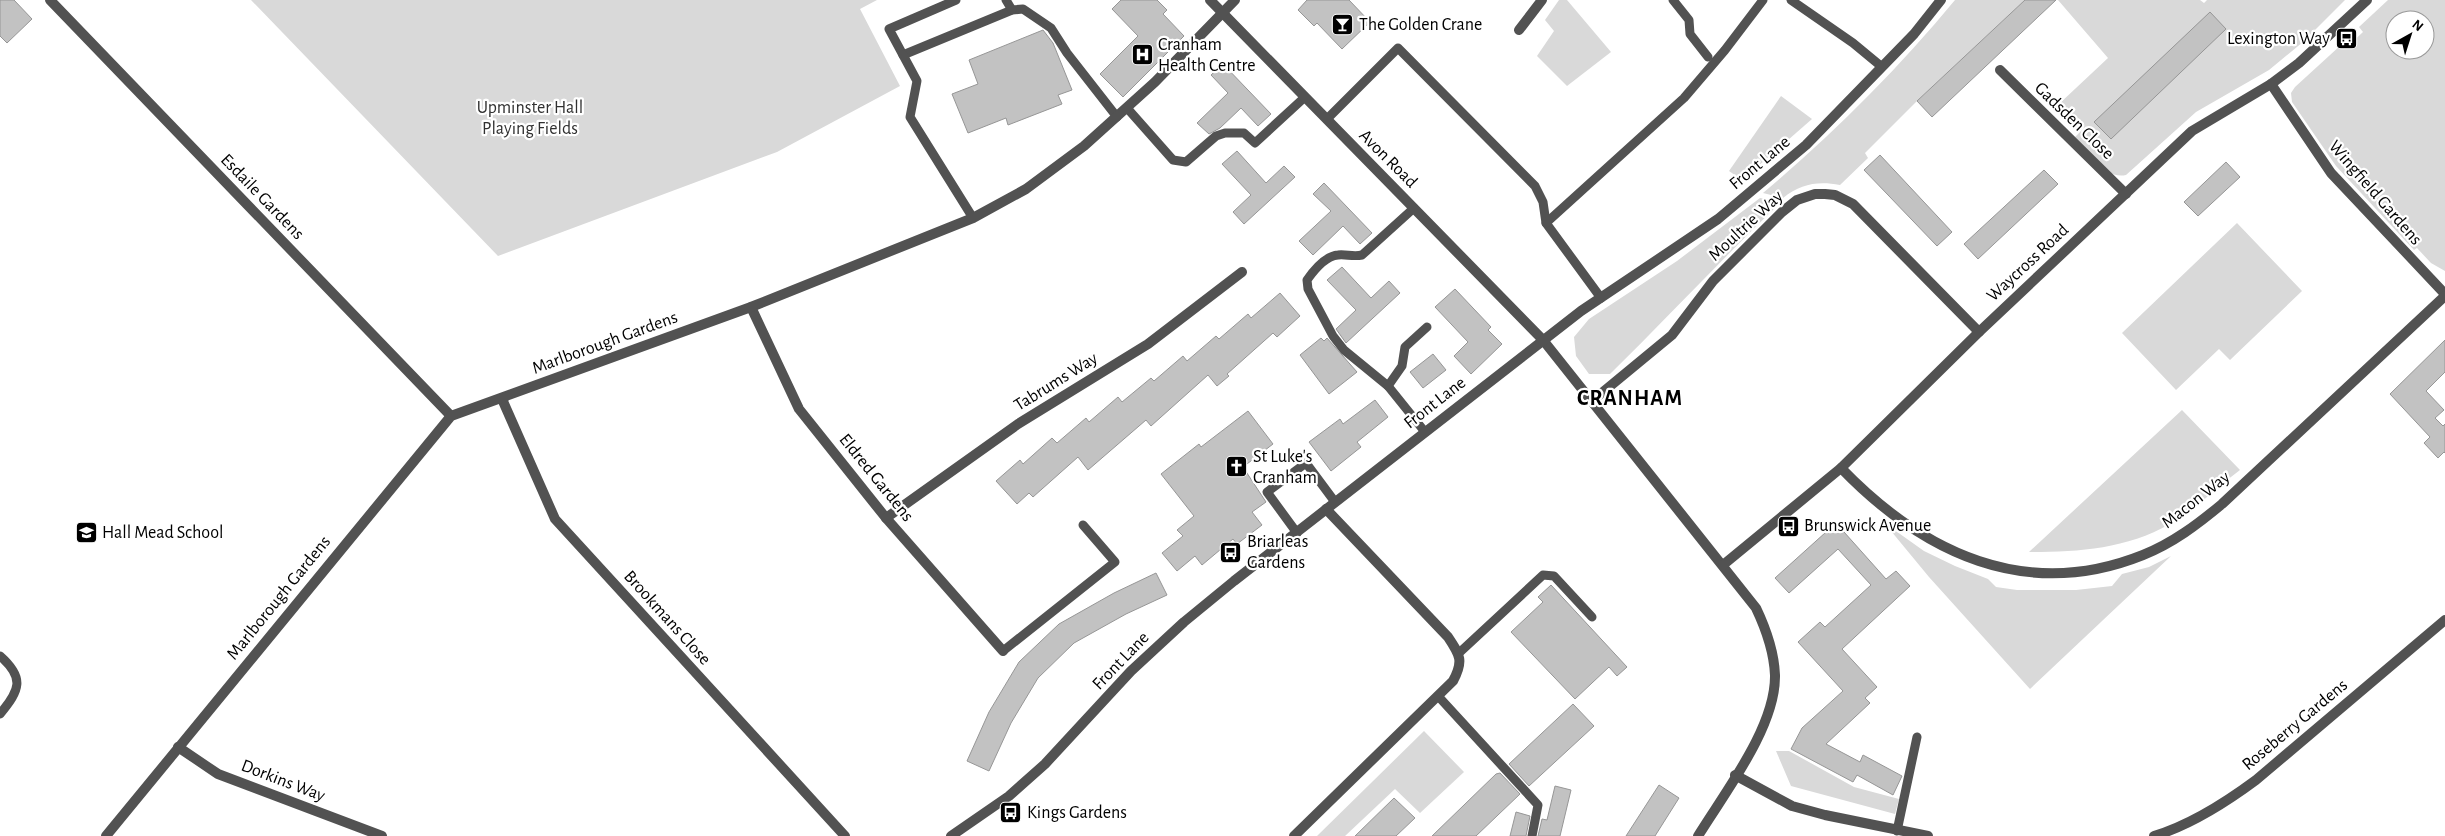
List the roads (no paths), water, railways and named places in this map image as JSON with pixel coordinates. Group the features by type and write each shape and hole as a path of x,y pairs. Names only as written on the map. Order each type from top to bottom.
{"street":[{"name":"Esdaile Gardens","path":"50,0 451,416"},
{"name":"Avon Road","path":"1210,0 1543,340"},
{"name":"Marlborough Gardens","path":"106,836 451,416 751,307 973,218 1026,189 1084,146 1155,82 1235,0"},
{"path":"1519,30 1542,0"},
{"name":"Front Lane","path":"951,836 1009,796 1045,764 1131,671 1184,622 1543,340 1601,298 1718,219 1806,145 1914,34 1941,0"},
{"name":"Waycross Road","path":"1723,565 1841,468 1979,332 2192,131 2271,84 2299,64 2367,0"},
{"name":"Gadsden Close","path":"2000,70 2126,194"},
{"name":"Wingfield Gardens","path":"2271,84 2331,173 2445,295"},
{"name":"Moultrie Way","path":"1592,401 1672,335 1713,280 1782,212 1797,200 1815,194 1835,195 1853,204 1979,332"},
{"name":"Tabrums Way","path":"886,518 1018,424 1148,344 1242,272"},
{"name":"Macon Way","path":"1841,468 1856,483 1901,520 1933,542 1968,559 2008,571 2042,574 2102,567 2142,555 2198,524 2230,497 2445,295"},
{"name":"Eldred Gardens","path":"751,307 799,409 886,518 1003,651"},
{"path":"1543,340 1723,565 1756,608 1766,630 1775,675 1767,718 1736,776 1698,836"},
{"name":"Brookmans Close","path":"502,399 555,518 845,836"},
{"path":"1294,836 1453,681 1460,668 1459,653 1448,637 1326,509"},
{"name":"Roseberry Gardens","path":"2154,836 2182,826 2243,790 2445,620"},
{"name":"Dorkins Way","path":"178,747 218,774 382,836"},
{"path":"1736,776 1792,806 1896,831 1928,836"}],"lane":[{"path":"956,0 889,29 917,81 910,117 973,218"},
{"path":"1006,0 1012,10"},
{"path":"1673,0 1689,20 1690,34 1708,57"},
{"path":"1546,223 1684,98 1725,50 1763,0"},
{"path":"1791,0 1854,43 1882,67"},
{"path":"903,55 1012,10 1023,9 1051,28 1067,53 1117,117"},
{"path":"1327,119 1398,48 1535,186 1543,202 1546,223 1601,298"},
{"path":"1127,108 1173,160 1186,162 1216,136 1225,132 1244,133 1255,143 1305,97"},
{"path":"1414,208 1362,255 1353,257 1337,255 1327,258 1307,280 1308,289 1332,336 1344,350 1388,386 1425,432"},
{"path":"1388,386 1402,366 1405,347 1427,326"},
{"path":"1297,533 1266,492 1306,463 1335,502"},
{"path":"1003,651 1115,562 1083,525"},
{"path":"1459,653 1543,575 1554,576 1592,617"},
{"path":"0,656 16,672 19,681 14,696 0,714"},
{"path":"1438,696 1538,805 1532,836"},
{"path":"1896,831 1917,737"}],"place":[{"name":"The Golden Crane","path":"1343,25"},
{"name":"Lexington Way","path":"2346,39"},
{"name":"Cranham Health Centre","path":"1142,55"},
{"name":"St Luke's Cranham","path":"1237,467"},
{"name":"Brunswick Avenue","path":"1788,526"},
{"name":"Hall Mead School","path":"86,533"},
{"name":"Briarleas Gardens","path":"1231,552"},
{"name":"Kings Gardens","path":"1011,813"}],"district":[{"name":"CRANHAM","path":"1630,398"}],"park label":[{"name":"Upminster Hall Playing Fields","path":"530,118"}]}
